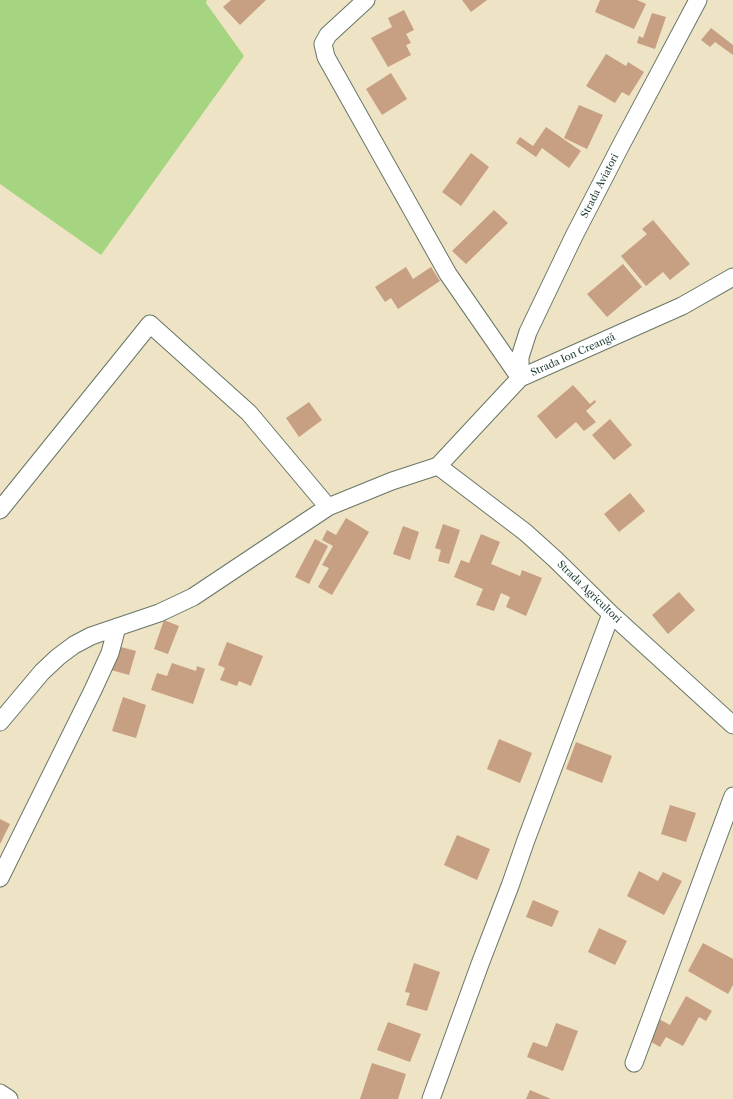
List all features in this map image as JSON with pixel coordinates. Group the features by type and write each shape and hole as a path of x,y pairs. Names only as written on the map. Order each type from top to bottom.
{"street":[{"path":"366,0 328,35 323,44 326,57 448,274 520,378"},
{"name":"Strada Aviatori","path":"520,378 520,357 528,332 574,236 698,0"},
{"name":"Strada Ion Creangă","path":"438,466 520,378 682,306 733,277"},
{"path":"0,510 150,324 249,414 328,507"},
{"path":"0,722 42,672 58,656 74,645 85,639 159,613 193,597 328,507 438,466"},
{"name":"Strada Agricultori","path":"438,466 525,532 611,614 733,725"},
{"path":"431,1099 611,614"},
{"path":"0,878 93,690 110,653 117,627"},
{"path":"634,1063 733,796"},
{"path":"0,1093 9,1099"}],"green space":[{"path":"0,0 207,0 206,3 244,56 101,255 0,184"}],"building":[{"path":"231,0 266,0 240,25 223,7"},
{"path":"462,0 487,0 471,12"},
{"path":"600,0 637,0 646,4 634,29 595,12"},
{"path":"404,10 414,30 406,34 411,43 406,45 411,55 388,67 371,38 392,27 388,18"},
{"path":"652,13 666,17 655,49 637,43 639,36 643,38"},
{"path":"711,28 733,45 733,55 715,42 710,47 701,40"},
{"path":"606,54 626,66 628,62 644,72 629,96 622,92 615,103 586,86"},
{"path":"391,73 407,99 382,115 366,89"},
{"path":"579,105 603,115 587,149 564,138"},
{"path":"546,127 581,151 569,168 542,148 536,157 516,143 520,137 533,146"},
{"path":"471,153 489,167 461,206 442,192"},
{"path":"494,210 508,223 466,264 452,251"},
{"path":"653,220 690,264 670,280 663,272 646,286 621,256 647,234 642,229"},
{"path":"623,264 642,287 607,317 587,294"},
{"path":"406,267 413,279 431,267 440,281 398,309 391,298 385,302 375,287"},
{"path":"573,385 590,404 595,400 596,402 586,411 596,422 584,431 576,422 556,439 537,416"},
{"path":"309,402 322,420 299,437 286,418"},
{"path":"610,419 632,445 614,460 592,435"},
{"path":"630,493 645,511 619,532 604,514"},
{"path":"346,518 369,532 332,595 318,587 329,568 322,565 333,546 322,540 327,530 336,535"},
{"path":"443,524 460,530 449,564 438,561 441,550 435,548"},
{"path":"403,526 419,532 410,560 393,554"},
{"path":"481,534 500,542 491,564 520,576 522,570 542,578 526,616 506,607 510,597 501,593 494,611 476,605 483,589 454,577 461,560 469,563"},
{"path":"315,539 328,546 309,584 295,577"},
{"path":"679,592 695,610 668,634 652,615"},
{"path":"164,620 179,626 168,654 154,649"},
{"path":"227,642 263,656 251,686 239,681 237,686 220,680 225,668 218,665"},
{"path":"117,646 136,651 129,675 111,670"},
{"path":"172,663 196,671 197,666 205,669 193,704 151,690 157,673 167,676"},
{"path":"123,697 146,705 136,738 112,731"},
{"path":"499,739 532,753 520,783 487,769"},
{"path":"576,742 612,756 602,783 566,769"},
{"path":"670,805 696,813 686,842 661,834"},
{"path":"0,819 10,824 0,844"},
{"path":"457,835 490,849 477,880 444,865"},
{"path":"639,871 658,881 663,872 682,881 664,915 627,896"},
{"path":"533,900 559,911 552,927 526,917"},
{"path":"599,928 627,941 615,965 588,952"},
{"path":"703,943 733,959 733,985 728,994 688,971"},
{"path":"414,963 440,972 427,1011 406,1005 410,993 405,992"},
{"path":"686,996 712,1011 706,1021 699,1017 683,1046 666,1037 660,1047 646,1039 657,1018 670,1025"},
{"path":"388,1022 421,1034 410,1062 377,1050"},
{"path":"556,1023 578,1031 563,1071 527,1057 533,1042 547,1047"},
{"path":"372,1063 406,1074 398,1099 360,1099"},
{"path":"530,1090 551,1099 526,1099"}]}
